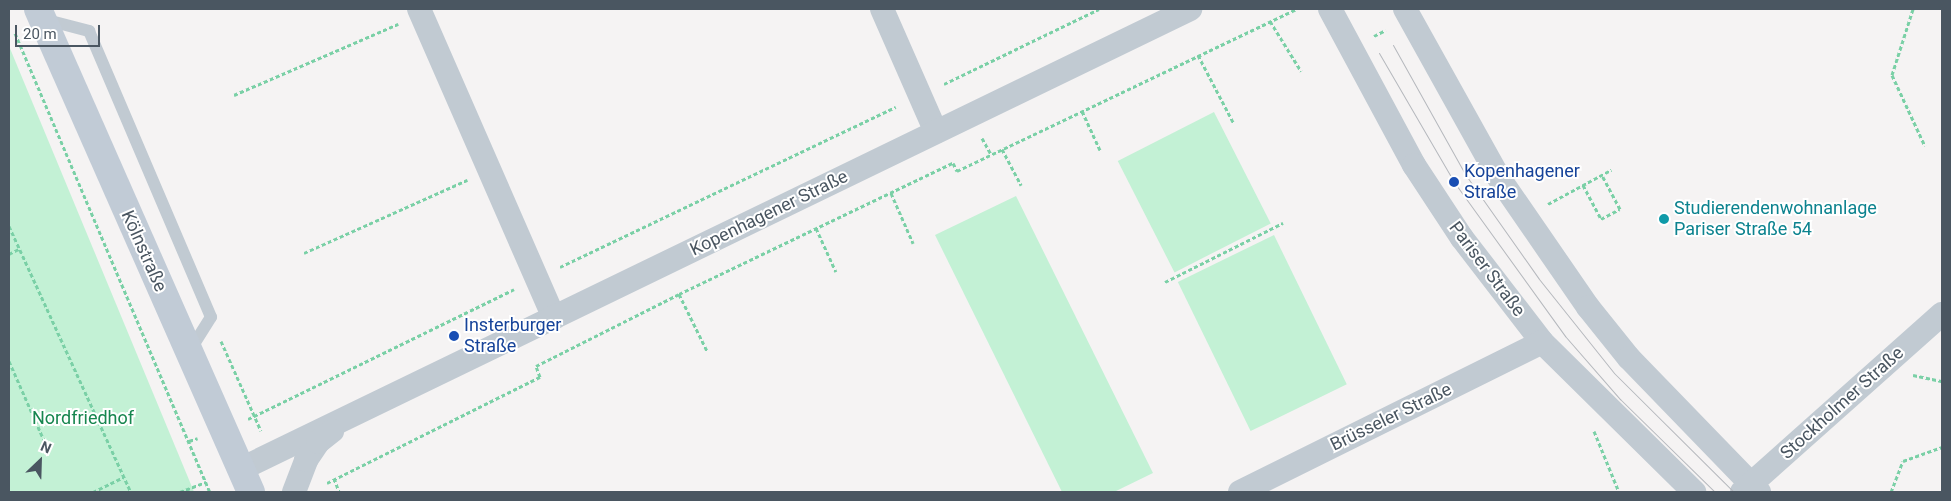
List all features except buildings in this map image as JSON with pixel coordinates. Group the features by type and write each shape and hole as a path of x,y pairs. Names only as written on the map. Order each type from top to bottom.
{"main road":[{"name":"Kölnstraße","path":"40,14 246,481"}],"street":[{"path":"882,9 936,132"},
{"name":"Kopenhagener Straße","path":"246,481 271,455 1190,9"},
{"name":"Pariser Straße","path":"1330,9 1414,165 1462,238 1542,342 1694,492"},
{"path":"420,12 554,318"},
{"path":"1400,17 1499,178 1588,307 1629,358 1750,490"},
{"name":"Stockholmer Straße","path":"1750,490 1942,314"},
{"name":"Brüsseler Straße","path":"1240,492 1542,342"},
{"name":"Kopenhagener Straße","path":"294,492 306,460 318,442 347,418"}],"lane":[{"path":"40,14 89,31 211,317 189,352"}],"path":[{"path":"254,417 537,278 1099,9"},
{"path":"320,488 334,478 540,377 536,366 679,294 953,163 957,171 1288,11 1298,9"},
{"path":"1913,9 1892,75 1926,146"},
{"path":"234,95 420,12"},
{"path":"1370,38 1400,17"},
{"path":"1270,21 1301,71"},
{"path":"13,28 210,492"},
{"path":"1198,55 1233,122"},
{"path":"1082,111 1100,150"},
{"path":"1002,149 1021,185"},
{"path":"304,253 490,170"},
{"path":"1545,206 1611,170"},
{"path":"1583,185 1601,219 1620,209 1602,175"},
{"path":"890,193 913,243"},
{"path":"1165,282 1283,223"},
{"path":"9,226 131,492"},
{"path":"816,228 836,272"},
{"path":"9,254 19,250"},
{"path":"679,294 707,350"},
{"path":"211,317 271,455"},
{"path":"9,361 46,444"},
{"path":"1590,422 1619,492"},
{"path":"1892,492 1903,461 1942,447"},
{"path":"93,492 124,477"},
{"path":"334,478 339,492"},
{"path":"180,492 206,482"}],"green space":[{"name":"Nordfriedhof","path":"9,46 192,487 194,492 9,492"},
{"path":"1214,112 1271,223 1175,272 1118,161"},
{"path":"1016,196 1153,473 1114,492 1062,492 935,235"},
{"path":"1274,235 1347,384 1251,431 1178,282"}],"tram line":[{"path":"1393,45 1465,174 1539,279 1614,373 1734,492"},
{"path":"1379,53 1454,182 1565,336 1620,399 1715,492"}],"place":[{"name":"Kopenhagener Straße","path":"1454,182"},
{"name":"Studierendenwohnanlage Pariser Straße 54","path":"1664,219"},
{"name":"Insterburger Straße","path":"454,336"}]}
